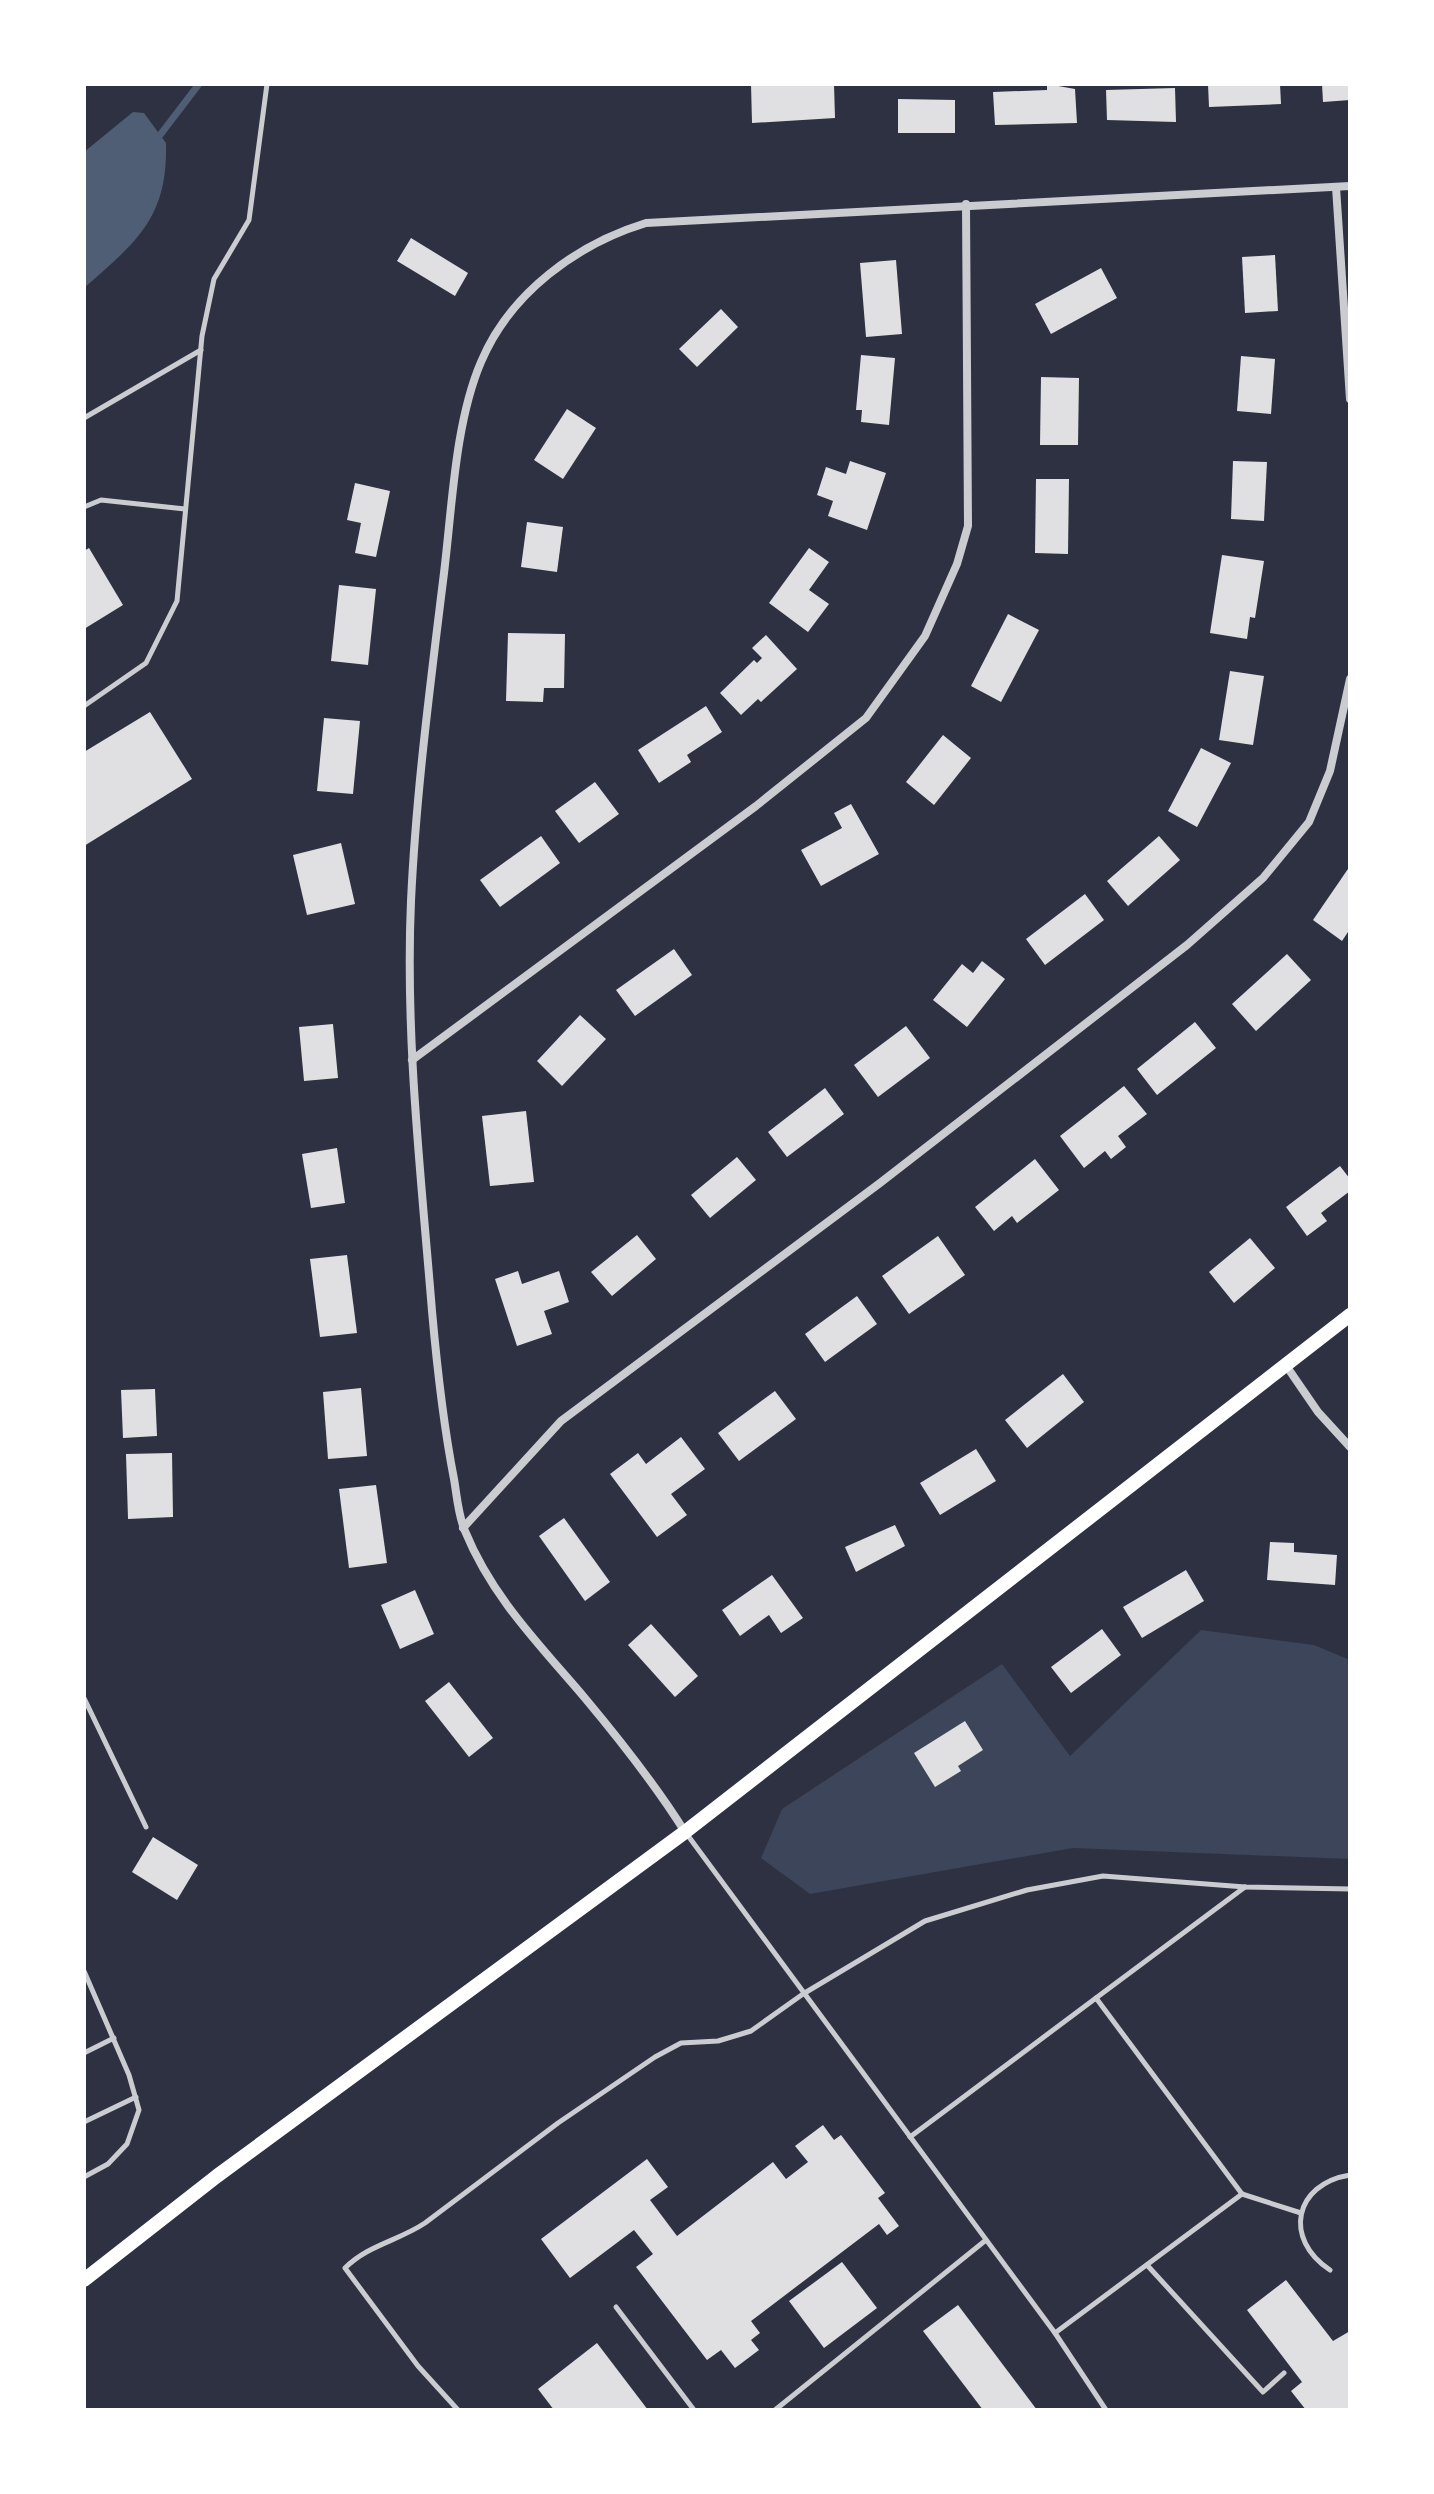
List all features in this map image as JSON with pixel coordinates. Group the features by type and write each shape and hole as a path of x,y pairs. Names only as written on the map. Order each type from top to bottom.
{"main road":[{"path":"84,2280 217,2176 685,1832 1350,1315"}],"street":[{"path":"685,1832 653,1781 500,1599 463,1528 436,1359 412,1060 411,902 431,679 467,411 480,365 494,336 518,303 554,269 617,231 646,223 1350,186"},
{"path":"1336,187 1350,399"},
{"path":"412,1060 756,806 866,718 925,636 957,564 968,526 966,204"},
{"path":"463,1528 561,1421 880,1183 1187,945 1263,878 1309,822 1330,771 1350,679"},
{"path":"1284,1364 1318,1412 1350,1447"}],"lane":[{"path":"84,706 146,663 177,601 201,350 214,279 249,220 267,84"},
{"path":"84,418 201,350"},
{"path":"84,507 101,500 186,509"},
{"path":"84,1698 146,1827"},
{"path":"685,1832 1055,2333 1106,2410"},
{"path":"458,2410 418,2366 345,2268 362,2251 409,2234 558,2123 655,2057 681,2043 735,2038 925,1921 1027,1890 1103,1876 1245,1887 1350,1889"},
{"path":"910,2137 1245,1887"},
{"path":"84,1971 114,2038 139,2110 127,2144 108,2164 84,2177"},
{"path":"1096,1998 1242,2194 1301,2213"},
{"path":"84,2053 114,2038"},
{"path":"84,2122 136,2097"},
{"path":"1330,2270 1316,2261 1306,2247 1300,2230 1301,2213 1318,2186 1333,2178 1350,2175"},
{"path":"1055,2333 1242,2194"},
{"path":"775,2410 986,2240"},
{"path":"1147,2265 1263,2392 1284,2373"},
{"path":"616,2307 694,2410"}],"shaded area":[{"path":"133,112 144,113 166,143 161,191 145,227 119,257 84,288 84,152"},
{"path":"1201,1630 1314,1645 1350,1660 1350,1859 1073,1848 810,1894 761,1858 782,1809 1002,1664 1070,1756"}],"building":[{"path":"751,84 834,84 835,118 752,123"},
{"path":"1047,84 1075,89 1077,123 995,125 993,92 1047,90"},
{"path":"1208,84 1280,84 1281,104 1209,107"},
{"path":"1322,84 1350,84 1350,100 1323,102"},
{"path":"1175,88 1176,122 1107,120 1106,90"},
{"path":"898,99 955,100 955,133 898,133"},
{"path":"411,238 468,273 455,296 397,261"},
{"path":"1275,255 1278,311 1245,313 1242,257"},
{"path":"896,260 902,334 866,337 860,263"},
{"path":"1101,268 1117,298 1051,334 1035,304"},
{"path":"721,309 738,327 697,367 679,349"},
{"path":"861,355 895,358 889,425 861,422 862,410 856,410"},
{"path":"1241,356 1275,359 1271,414 1237,411"},
{"path":"1041,377 1079,378 1078,445 1040,445"},
{"path":"567,409 596,428 563,479 534,460"},
{"path":"850,461 886,473 867,530 828,516 833,501 817,495 826,467 846,474"},
{"path":"1233,461 1267,462 1264,521 1231,519"},
{"path":"1036,479 1069,479 1068,554 1035,553"},
{"path":"355,483 390,491 376,557 355,553 361,523 347,520"},
{"path":"527,522 563,527 557,572 521,567"},
{"path":"89,548 123,605 84,629 84,551"},
{"path":"809,548 829,562 809,590 829,604 808,632 769,603"},
{"path":"1222,555 1264,561 1255,618 1250,617 1247,639 1210,633"},
{"path":"339,585 376,589 368,665 331,661"},
{"path":"1008,614 1039,630 1001,702 971,686"},
{"path":"508,633 565,634 564,688 544,688 543,702 506,701"},
{"path":"766,635 797,669 761,702 758,699 741,715 720,693 754,660 757,663 762,658 752,648"},
{"path":"1230,671 1264,676 1253,745 1219,740"},
{"path":"706,706 722,732 687,755 691,762 659,783 638,750"},
{"path":"150,712 192,779 84,846 84,752"},
{"path":"324,718 360,721 353,794 317,791"},
{"path":"943,735 971,758 934,805 906,782"},
{"path":"1201,748 1231,763 1197,827 1168,811"},
{"path":"595,782 619,814 579,843 555,811"},
{"path":"851,804 879,854 821,886 801,850 842,828 834,813"},
{"path":"541,836 560,863 500,907 480,880"},
{"path":"1159,836 1180,860 1128,906 1107,881"},
{"path":"341,843 355,904 307,915 293,855"},
{"path":"1350,866 1350,929 1342,941 1313,920"},
{"path":"1085,894 1104,920 1045,965 1026,939"},
{"path":"674,949 692,975 635,1016 616,990"},
{"path":"1287,954 1311,980 1256,1031 1232,1004"},
{"path":"982,961 1005,979 967,1027 933,1000 962,964 973,973"},
{"path":"580,1015 606,1039 562,1086 537,1061"},
{"path":"1195,1022 1216,1048 1157,1095 1137,1069"},
{"path":"333,1024 338,1078 304,1081 299,1027"},
{"path":"906,1026 930,1058 878,1097 854,1065"},
{"path":"1124,1086 1147,1114 1118,1136 1126,1147 1111,1159 1105,1151 1084,1168 1060,1136"},
{"path":"825,1088 844,1114 787,1157 768,1132"},
{"path":"526,1111 534,1182 490,1186 482,1116"},
{"path":"337,1148 345,1203 311,1208 302,1154"},
{"path":"737,1157 756,1180 710,1218 691,1195"},
{"path":"1035,1159 1059,1190 1017,1223 1012,1216 994,1231 975,1207"},
{"path":"1340,1166 1350,1179 1350,1191 1321,1213 1327,1221 1307,1236 1286,1207"},
{"path":"637,1235 656,1259 612,1296 591,1272"},
{"path":"938,1236 965,1275 909,1314 882,1276"},
{"path":"1250,1238 1275,1268 1234,1303 1209,1272"},
{"path":"347,1255 357,1333 320,1337 310,1259"},
{"path":"518,1271 522,1284 559,1271 569,1302 544,1311 552,1334 517,1346 495,1279"},
{"path":"857,1296 877,1324 825,1362 805,1334"},
{"path":"1063,1374 1084,1402 1027,1448 1005,1420"},
{"path":"361,1388 367,1456 328,1459 323,1392"},
{"path":"155,1389 157,1436 123,1438 121,1390"},
{"path":"775,1391 796,1419 739,1461 718,1433"},
{"path":"681,1437 705,1469 671,1494 687,1515 657,1537 610,1474 638,1453 646,1464"},
{"path":"976,1449 996,1481 940,1515 920,1483"},
{"path":"172,1453 173,1517 128,1519 126,1454"},
{"path":"376,1485 387,1563 349,1568 339,1489"},
{"path":"564,1518 610,1582 585,1601 539,1536"},
{"path":"895,1525 905,1546 856,1572 845,1547"},
{"path":"1270,1542 1294,1543 1294,1552 1337,1555 1335,1585 1267,1580"},
{"path":"1186,1570 1204,1601 1142,1638 1123,1607"},
{"path":"772,1575 803,1618 781,1633 769,1615 740,1636 722,1610"},
{"path":"415,1590 434,1634 400,1649 381,1605"},
{"path":"651,1624 698,1676 675,1697 628,1645"},
{"path":"1102,1629 1121,1655 1071,1693 1051,1667"},
{"path":"449,1682 493,1738 469,1757 425,1701"},
{"path":"965,1721 983,1750 958,1766 961,1771 935,1787 914,1753"},
{"path":"153,1837 198,1865 177,1900 132,1872"},
{"path":"823,2125 834,2140 841,2135 885,2193 878,2198 899,2226 887,2235 879,2224 751,2321 760,2333 751,2340 759,2350 735,2368 721,2350 707,2360 636,2267 653,2254 634,2230 570,2278 541,2239 647,2159 668,2187 650,2200 677,2236 773,2162 786,2179 808,2162 795,2146"},
{"path":"842,2262 877,2308 824,2348 789,2301"},
{"path":"1286,2280 1333,2341 1350,2331 1350,2410 1306,2410 1291,2391 1302,2382 1247,2310"},
{"path":"958,2305 1037,2410 983,2410 923,2331"},
{"path":"597,2343 648,2410 554,2410 538,2389"}],"waterway":[{"path":"157,139 199,84"}]}
